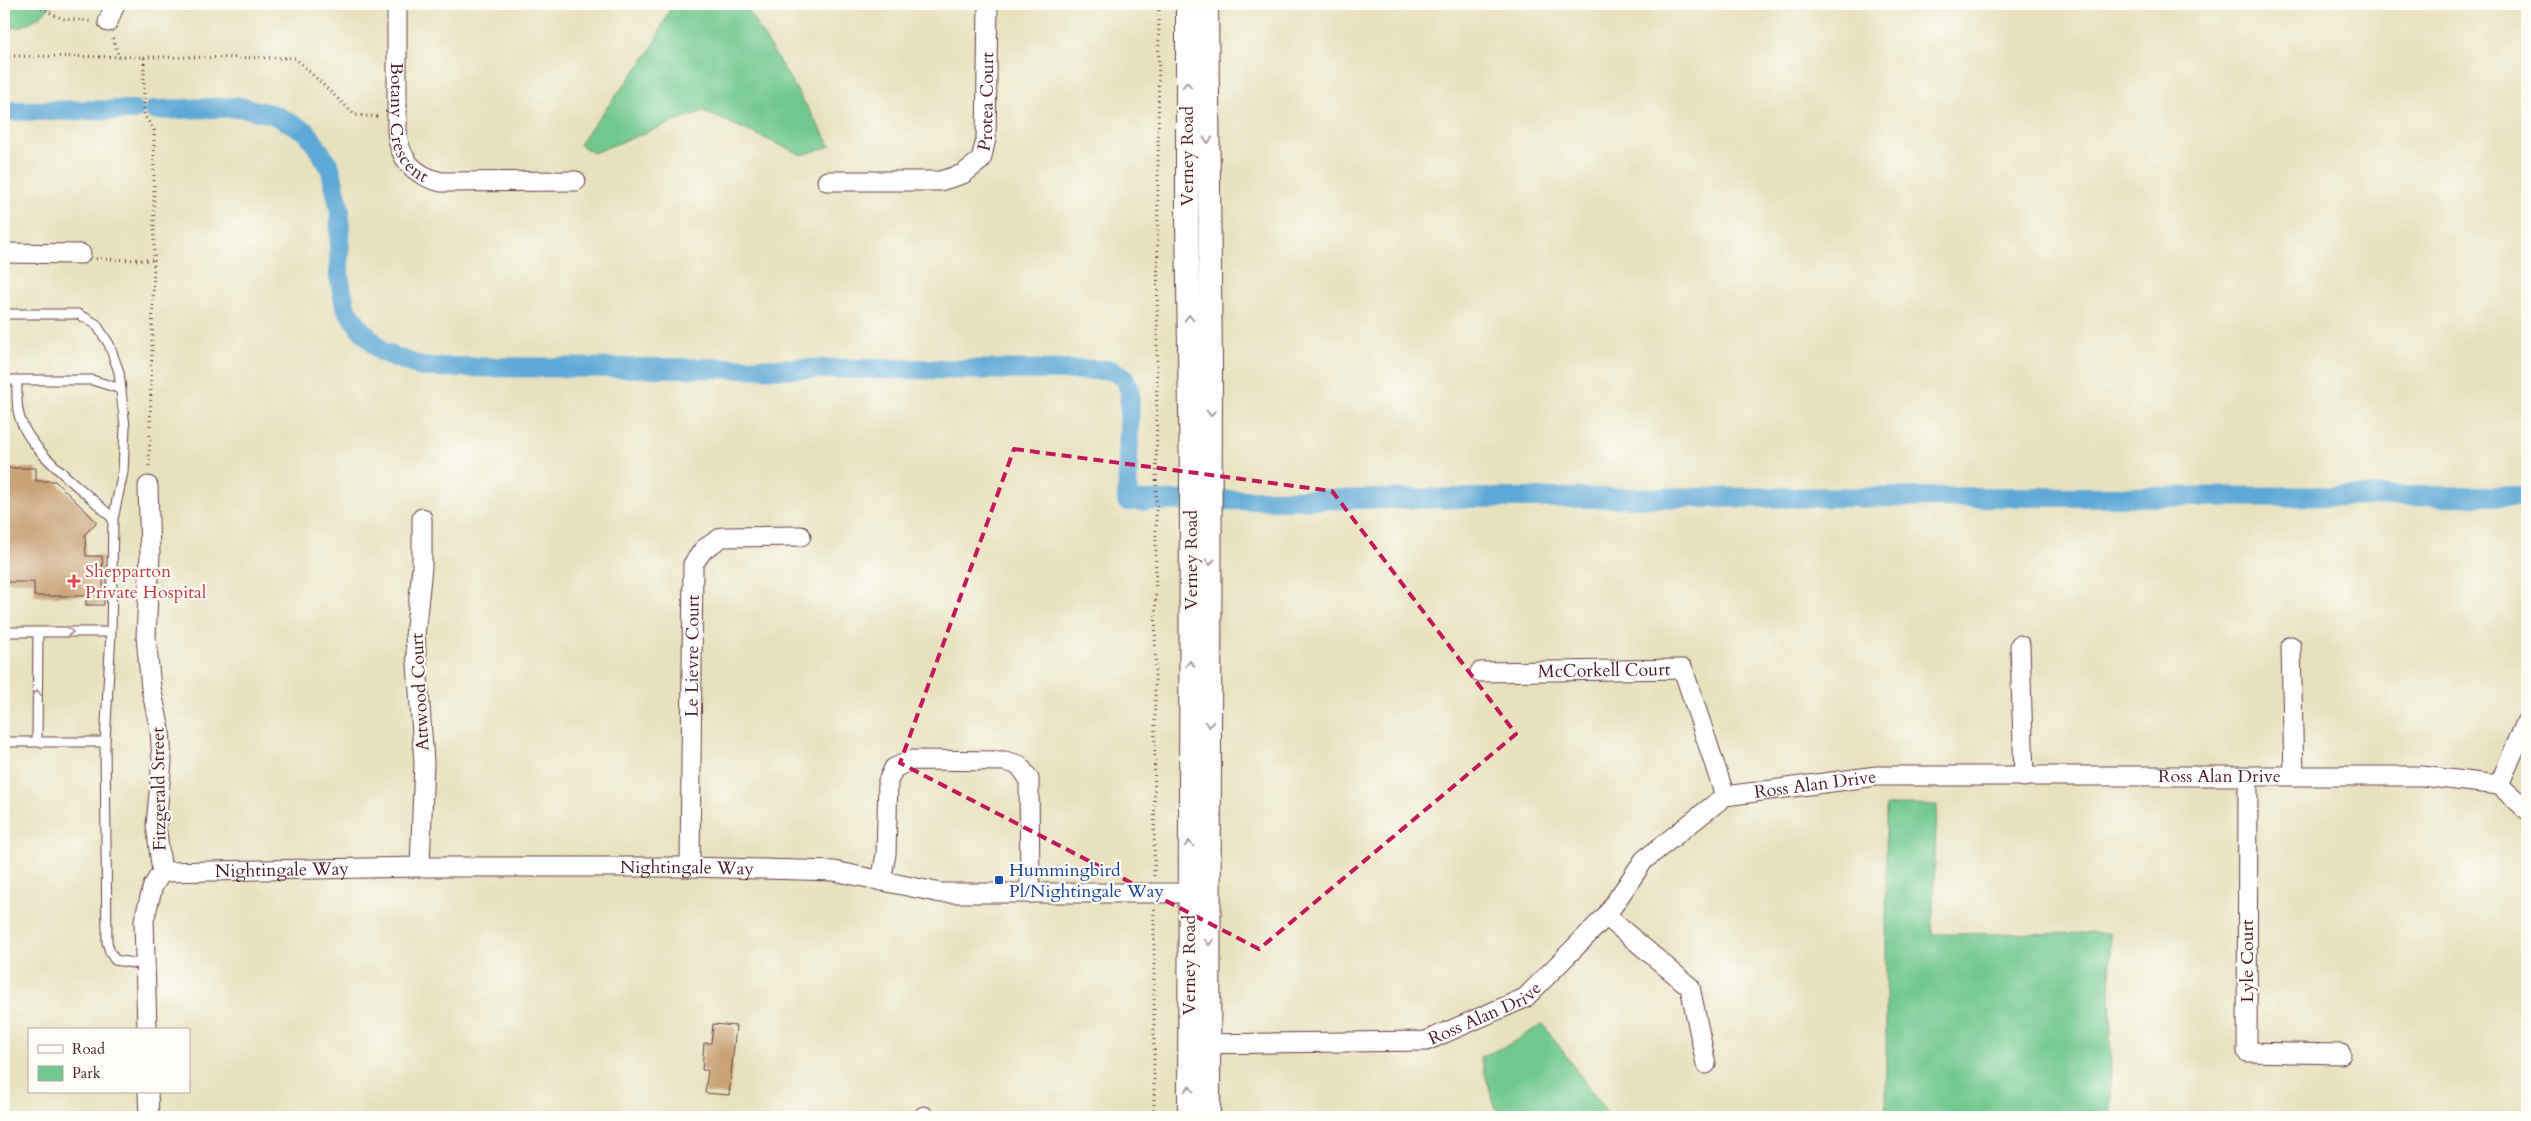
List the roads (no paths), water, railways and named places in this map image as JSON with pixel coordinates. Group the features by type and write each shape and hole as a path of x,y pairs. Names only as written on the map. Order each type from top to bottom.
{"street":[{"path":"108,22 115,4"},
{"name":"Botany Crescent","path":"397,4 398,141 402,156 414,170 432,180 441,182 576,181"},
{"name":"Protea Court","path":"827,181 940,181 964,174 981,160 986,139 988,4"},
{"name":"Verney Road","path":"1187,4 1187,220 1201,475"},
{"name":"Verney Road","path":"1189,1117 1199,1044 1201,475 1207,4"},
{"path":"4,254 82,254"},
{"name":"Fitzgerald Street","path":"147,1028 145,911 153,886 162,872 156,825 162,761 160,730 151,688 146,638 150,554 148,486"},
{"name":"Attwood Court","path":"420,867 424,762 415,636 421,576 422,518"},
{"name":"Le Lievre Court","path":"690,867 693,564 704,549 722,538 744,535 802,536"},
{"path":"2020,645 2024,777"},
{"path":"2291,646 2294,776"},
{"name":"McCorkell Court","path":"1480,672 1683,669 1726,796"},
{"path":"2527,720 2499,785 2527,810"},
{"path":"881,881 886,854 888,780 894,768 912,760 1005,761 1019,766 1029,779 1030,893"},
{"name":"Ross Alan Drive","path":"1199,1044 1426,1041 1525,998 1606,916 1644,860 1726,796 1877,776 2422,776 2499,785"},
{"name":"Lyle Court","path":"2248,777 2247,1052 2341,1054"},
{"name":"Nightingale Way","path":"162,872 420,867 690,867 826,870 941,893 1199,893"},
{"path":"1606,916 1690,987 1706,1064"},
{"name":"Verney Road","path":"1199,1044 1209,1117"},
{"path":"148,1094 149,1117"}],"lane":[{"path":"4,314 78,314 96,324 109,344 119,372 125,427 123,472 113,519 112,632 105,742 107,942 115,960 145,965"},
{"path":"4,380 92,380 121,389"},
{"path":"17,380 18,414 35,447 96,500 113,519"},
{"path":"4,632 112,632"},
{"path":"37,742 38,632"},
{"path":"4,742 105,742"}],"waterway":[{"path":"154,110 240,107 275,115 307,132 330,167 340,210 339,276 345,306 359,327 382,352 422,367 1111,370 1124,377 1130,391 1127,501 1477,498 2527,496"},
{"path":"4,111 134,110"}],"place":[{"name":"Shepparton Private Hospital","path":"74,581"},
{"name":"Hummingbird Pl/Nightingale Way","path":"999,880"}]}
